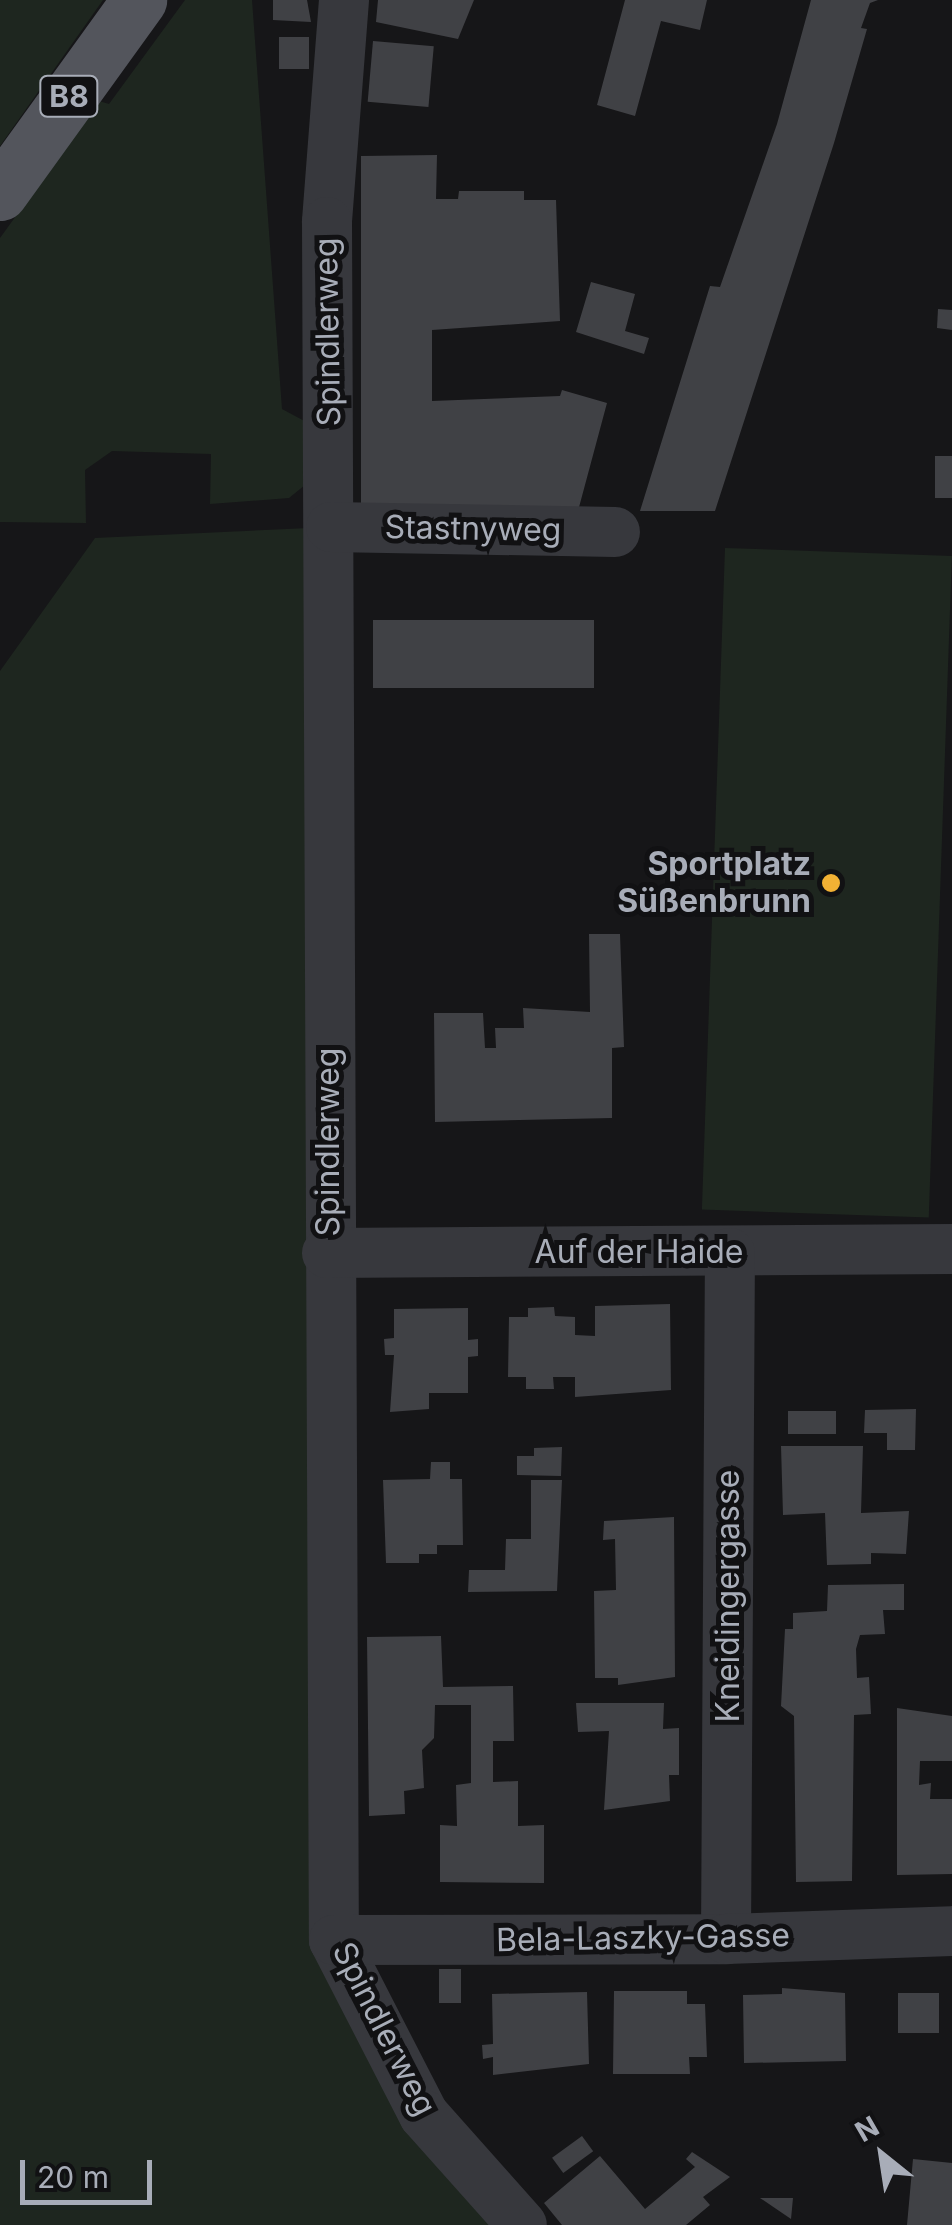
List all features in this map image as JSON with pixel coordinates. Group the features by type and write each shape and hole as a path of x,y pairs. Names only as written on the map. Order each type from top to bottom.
{"main road":[{"name":"B8","path":"0,193 140,0"}],"street":[{"name":"Spindlerweg","path":"344,0 327,222 331,527 327,1253 334,1940 424,2114 522,2225"},
{"name":"Stastnyweg","path":"331,527 615,532"},
{"name":"Auf der Haide","path":"327,1253 952,1249"},
{"name":"Kneidingergasse","path":"726,1940 730,1252"},
{"name":"Bela-Laszky-Gasse","path":"334,1940 726,1940 952,1931"}],"shaded area":[{"path":"0,0 103,0 0,146"},
{"path":"185,0 252,0 282,409 310,424 305,485 289,498 210,504 211,454 112,451 85,470 86,523 0,522 0,238 99,101 109,104"},
{"path":"331,527 334,1939 522,2225 0,2225 0,671 95,538"},
{"name":"Sportplatz Süßenbrunn","path":"725,548 952,556 929,1218 702,1210"}],"building":[{"path":"273,0 307,0 311,22 273,20"},
{"path":"378,0 474,0 458,39 376,22"},
{"path":"625,0 707,0 700,30 661,21 635,116 597,105"},
{"path":"811,0 878,0 870,3 861,28 867,29 834,143 715,511 640,511 710,286 720,287 777,124"},
{"path":"279,37 309,37 309,69 279,69"},
{"path":"373,41 434,46 428,107 368,102"},
{"path":"437,155 436,199 458,199 459,191 524,191 524,200 556,200 560,321 432,330 432,401 560,396 562,390 607,403 578,511 361,508 361,156"},
{"path":"591,282 635,294 625,331 649,338 644,354 576,332"},
{"path":"938,309 952,310 952,330 937,328"},
{"path":"935,456 952,456 952,498 935,498"},
{"path":"373,620 594,620 594,688 373,688"},
{"path":"589,934 620,934 624,1047 612,1048 612,1118 435,1122 434,1013 483,1013 485,1048 496,1048 495,1028 524,1028 523,1008 590,1012"},
{"path":"670,1304 671,1390 575,1397 575,1377 553,1377 554,1389 526,1389 526,1377 508,1377 509,1317 528,1317 528,1308 554,1307 555,1316 575,1317 575,1335 595,1336 595,1306"},
{"path":"468,1308 468,1340 478,1339 478,1356 468,1357 468,1393 429,1393 429,1409 390,1412 394,1355 385,1355 384,1339 394,1338 394,1309"},
{"path":"916,1409 915,1450 887,1450 887,1433 864,1433 865,1410"},
{"path":"788,1411 836,1411 836,1434 788,1434"},
{"path":"781,1446 863,1446 861,1513 909,1511 906,1554 871,1553 871,1564 827,1565 825,1513 783,1515"},
{"path":"562,1447 561,1476 517,1475 517,1456 534,1456 534,1448"},
{"path":"431,1462 450,1462 450,1479 462,1479 463,1545 437,1545 437,1554 419,1554 419,1563 386,1563 383,1480 430,1479"},
{"path":"531,1480 562,1480 557,1591 468,1592 469,1570 505,1570 506,1539 531,1539"},
{"path":"674,1517 675,1677 618,1685 618,1678 595,1678 594,1591 616,1590 615,1539 603,1540 604,1521"},
{"path":"904,1584 904,1610 883,1610 885,1634 860,1635 856,1649 857,1678 869,1677 871,1714 854,1715 852,1881 796,1882 794,1716 781,1706 785,1629 793,1629 793,1613 827,1611 828,1585"},
{"path":"441,1636 443,1687 513,1686 514,1741 493,1741 493,1782 518,1781 518,1826 544,1825 544,1883 440,1882 440,1825 457,1826 456,1785 471,1783 471,1705 435,1705 434,1738 422,1750 424,1788 404,1791 405,1814 369,1816 367,1637"},
{"path":"576,1703 664,1703 663,1729 679,1728 679,1775 669,1775 670,1801 604,1810 609,1731 578,1732"},
{"path":"897,1708 952,1716 952,1761 920,1761 919,1785 931,1783 930,1799 952,1799 952,1874 897,1875"},
{"path":"439,1969 461,1969 461,2003 439,2003"},
{"path":"782,1988 845,1993 846,2061 744,2063 743,1995 782,1994"},
{"path":"614,1991 687,1991 687,2004 705,2004 707,2057 689,2057 690,2074 613,2074"},
{"path":"587,1992 589,2064 493,2075 493,2057 483,2059 482,2045 493,2044 492,1994"},
{"path":"898,1993 939,1993 939,2033 898,2033"},
{"path":"582,2136 593,2151 563,2173 552,2158"},
{"path":"692,2152 730,2177 703,2197 710,2205 686,2225 562,2225 544,2203 600,2156 645,2209 695,2167 686,2159"},
{"path":"913,2159 952,2163 952,2225 907,2225"},
{"path":"760,2198 793,2198 791,2219"}],"place":[{"name":"Sportplatz Süßenbrunn","path":"831,883"}]}
